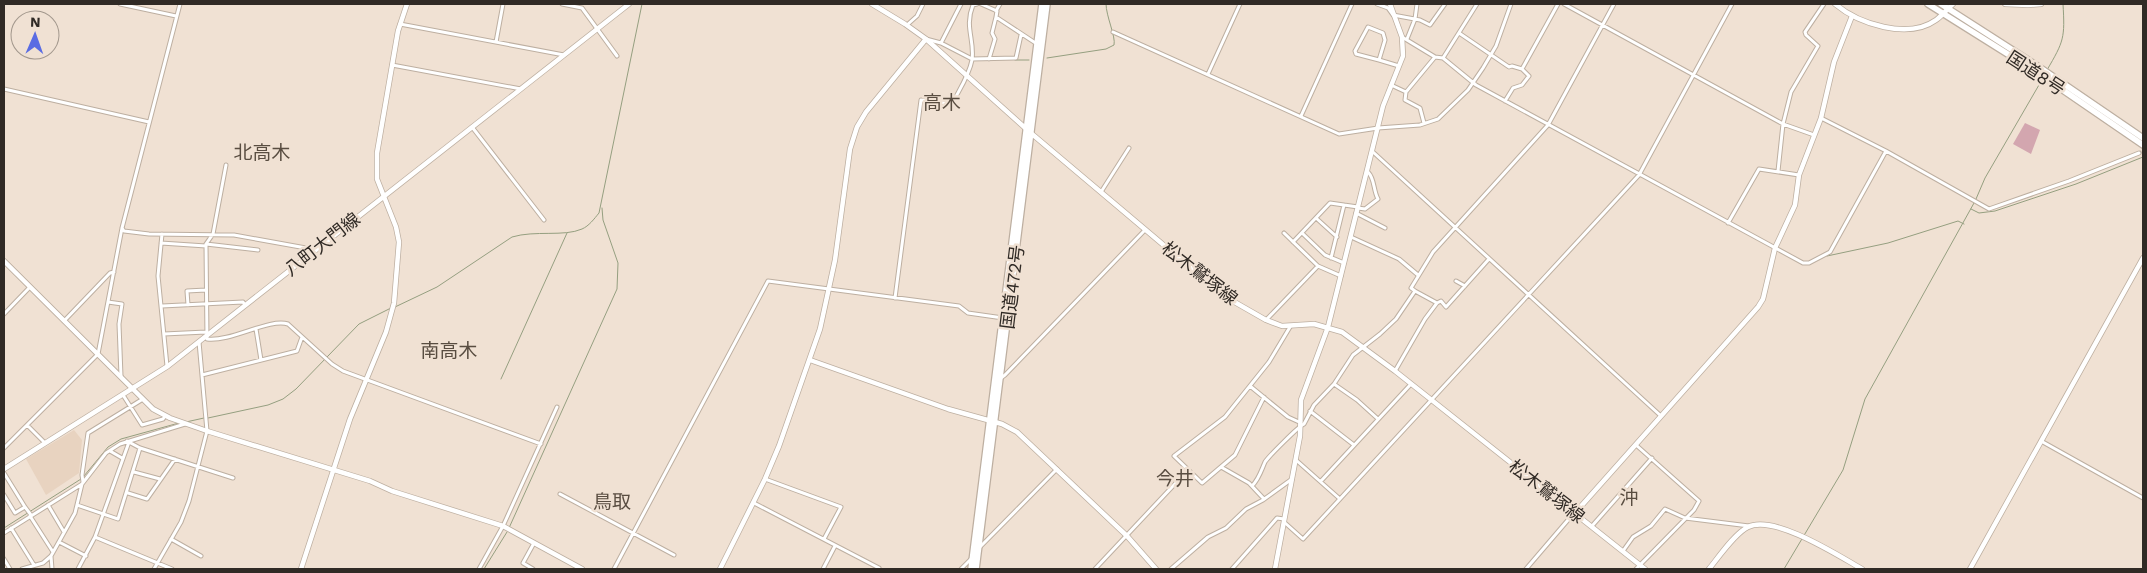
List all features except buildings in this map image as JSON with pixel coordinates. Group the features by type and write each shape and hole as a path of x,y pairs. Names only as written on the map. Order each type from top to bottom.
{"highway":[{"name":"国道472号","path":"976,569 1002,318 1042,4"},
{"name":"国道472号","path":"971,569 1000,378 1047,4"},
{"name":"国道8号","path":"1928,4 2040,71"},
{"name":"国道8号","path":"1940,4 2143,138"},
{"name":"国道8号","path":"2051,78 2143,145"}],"street":[{"path":"120,4 176,16"},
{"path":"4,448 98,354 122,228 180,4"},
{"path":"301,569 332,471 366,378 386,332 393,309 398,280 399,242 396,227 377,179 377,153 400,24 407,4"},
{"path":"496,42 504,4"},
{"path":"562,4 582,8 617,56"},
{"name":"八町大門線","path":"4,469 168,366 206,334 629,4"},
{"name":"松木鷲塚線","path":"872,4 926,39 1026,129 1224,296 1266,320 1282,326 1314,324 1342,332 1395,371 1645,569"},
{"path":"907,25 917,16 923,4"},
{"path":"941,43 960,4"},
{"path":"895,298 921,100 952,104 967,77 972,59 968,22 969,14 975,4"},
{"path":"981,4 996,11"},
{"path":"989,59 995,39 992,33 996,11 1000,4"},
{"path":"1208,74 1240,4"},
{"path":"1301,116 1352,4"},
{"path":"1377,4 1388,8 1394,15 1415,19 1430,25 1445,4"},
{"path":"1390,4 1405,38 1435,57 1444,58 1473,83 1802,263 1809,263 1830,252 1886,150"},
{"path":"1275,569 1300,436 1300,405 1328,328 1383,106 1403,56 1405,38 1415,19 1417,4"},
{"path":"1444,58 1477,4"},
{"path":"1113,32 1339,134 1424,124 1438,119 1473,83 1491,55 1499,40 1511,4"},
{"path":"1522,69 1558,4"},
{"path":"1564,4 1783,124 1814,135"},
{"path":"1489,259 1446,306 1441,301 1437,303 1411,288 1433,252 1548,125 1614,4"},
{"path":"1232,569 1277,518 1284,521 1303,539 1639,175 1732,4"},
{"path":"1778,171 1783,124 1791,92 1818,46 1805,32 1824,4"},
{"path":"1835,4 1852,16 1878,26 1918,28 1937,20 1953,4"},
{"path":"2005,4 2041,4"},
{"path":"1526,569 1758,307 1763,298 1775,248 1795,205 1799,175 1821,118 1834,62 1852,16"},
{"path":"996,17 1037,44"},
{"path":"400,24 564,55"},
{"path":"1379,60 1385,40 1383,33 1368,27 1355,52 1356,54 1399,66"},
{"path":"1459,33 1509,67 1522,69 1529,76 1522,85 1513,88 1505,101"},
{"path":"720,569 766,479 820,329 830,289 850,148 857,127 866,112 926,39 941,43 972,59 1016,58 1021,35"},
{"path":"1424,124 1420,108 1405,100 1406,92 1435,57"},
{"path":"392,65 521,89"},
{"path":"1391,84 1406,92"},
{"path":"4,89 149,122"},
{"path":"1821,118 1886,150 1980,202 1989,209 2069,181 2139,153"},
{"path":"472,127 544,220"},
{"path":"1101,192 1128,148"},
{"path":"1373,152 1661,416"},
{"path":"226,165 213,234 206,245 207,340 214,340 284,322 343,370 541,444"},
{"path":"1728,223 1759,169 1799,175"},
{"path":"1357,209 1365,209 1378,199 1374,190 1373,178 1368,172"},
{"path":"1293,242 1330,203 1357,209 1386,228"},
{"path":"1331,258 1344,205"},
{"path":"1316,218 1337,237"},
{"path":"122,228 124,230 149,234 234,235 306,248 308,254"},
{"path":"1000,378 1145,230"},
{"path":"1284,233 1318,266 1341,276"},
{"path":"1302,233 1331,258 1344,263"},
{"path":"162,234 158,276 168,366"},
{"path":"1351,237 1399,259 1418,275"},
{"path":"161,243 258,250"},
{"path":"1970,569 2143,258"},
{"path":"4,261 132,389 153,409 165,416 207,432 370,481 503,526 574,568 582,569"},
{"path":"1266,320 1318,266"},
{"path":"64,321 110,273 114,272"},
{"path":"614,569 768,281 959,306 968,313 1002,318"},
{"path":"1456,281 1465,286"},
{"path":"4,314 30,287"},
{"path":"188,305 187,291 206,290"},
{"path":"1252,486 1259,479 1272,452 1291,436 1300,424 1304,424 1310,411 1334,384 1352,356 1364,348 1396,319 1415,291"},
{"path":"108,302 122,304 119,324 121,377"},
{"path":"162,306 243,302 245,305"},
{"path":"1395,371 1425,319 1437,303"},
{"path":"1264,397 1234,455 1202,483 1174,456 1225,417 1269,362 1290,327"},
{"path":"256,329 261,360"},
{"path":"164,334 206,334"},
{"path":"202,375 297,351 302,337"},
{"path":"154,569 181,522 189,501 207,432 199,341"},
{"path":"810,360 948,410 992,421 1018,432 1127,536 1156,569"},
{"path":"1334,384 1357,400 1378,419"},
{"path":"1321,482 1411,384"},
{"path":"1250,386 1300,424"},
{"path":"123,395 142,425 163,419 165,416"},
{"path":"24,569 43,563 52,554 77,505 83,483 82,475 88,433 143,399"},
{"path":"479,569 503,526 557,407"},
{"path":"1310,411 1354,445"},
{"path":"4,495 15,513 29,512 48,505 83,483 110,451 128,442 186,424"},
{"path":"26,425 45,443"},
{"path":"2041,441 2143,498"},
{"path":"128,442 140,448 233,478"},
{"path":"78,569 94,537 128,442"},
{"path":"1636,444 1699,501 1697,506 1636,569"},
{"path":"77,505 118,520 140,448"},
{"path":"110,451 122,458"},
{"path":"1592,526 1652,458"},
{"path":"128,492 147,499 175,459"},
{"path":"1296,460 1340,499"},
{"path":"1221,467 1249,482 1264,499"},
{"path":"978,549 1058,469"},
{"path":"1095,569 1188,470"},
{"path":"134,472 160,479"},
{"path":"4,473 29,512 52,554 52,569"},
{"path":"766,479 841,507 824,540"},
{"path":"1171,569 1208,537 1226,528 1246,508 1264,499 1292,479"},
{"path":"560,494 674,555"},
{"path":"754,503 879,568"},
{"path":"48,505 64,532"},
{"path":"1623,551 1633,537 1651,526 1665,509 1685,518 1749,526 1768,526 1796,533 1862,569"},
{"path":"4,533 29,512"},
{"path":"1708,569 1739,534 1749,526"},
{"path":"10,528 34,565"},
{"path":"94,537 172,569"},
{"path":"171,539 201,556"},
{"path":"59,542 86,556"},
{"path":"533,569 523,563 534,543"},
{"path":"823,569 835,546"},
{"path":"4,559 10,569"},
{"path":"961,569 972,559"}],"shaded area":[{"path":"2025,123 2040,130 2031,154 2013,144"},
{"path":"74,430 82,440 79,473 46,495 26,459"}],"waterway":[{"path":"395,307 437,287 512,237 575,231 587,226 599,213 642,4"},
{"path":"1047,58 1106,49 1114,45 1114,37 1106,4"},
{"path":"2047,70 2062,39 2064,25 2063,4"},
{"path":"1015,60 1029,60"},
{"path":"1976,199 1985,178 2043,78"},
{"path":"1971,209 1979,213 1995,211 2076,184 2143,157"},
{"path":"1784,569 1843,470 1865,399 1974,203"},
{"path":"509,528 617,289 618,263 603,220 602,208"},
{"path":"1827,256 1888,243 1958,221 1964,224"},
{"path":"501,379 567,233"},
{"path":"208,418 268,405 283,399 296,389 359,324 391,308"},
{"path":"186,422 204,418"},
{"path":"84,476 108,447 121,439 179,423"},
{"path":"4,528 81,479"},
{"path":"484,569 507,532"}],"tunnel":[{"path":"2139,153 2143,151"}],"district":[{"name":"高木","path":"942,102"},
{"name":"北高木","path":"262,152"},
{"name":"南高木","path":"449,350"},
{"name":"今井","path":"1175,478"},
{"name":"沖","path":"1629,497"},
{"name":"鳥取","path":"612,501"}]}
